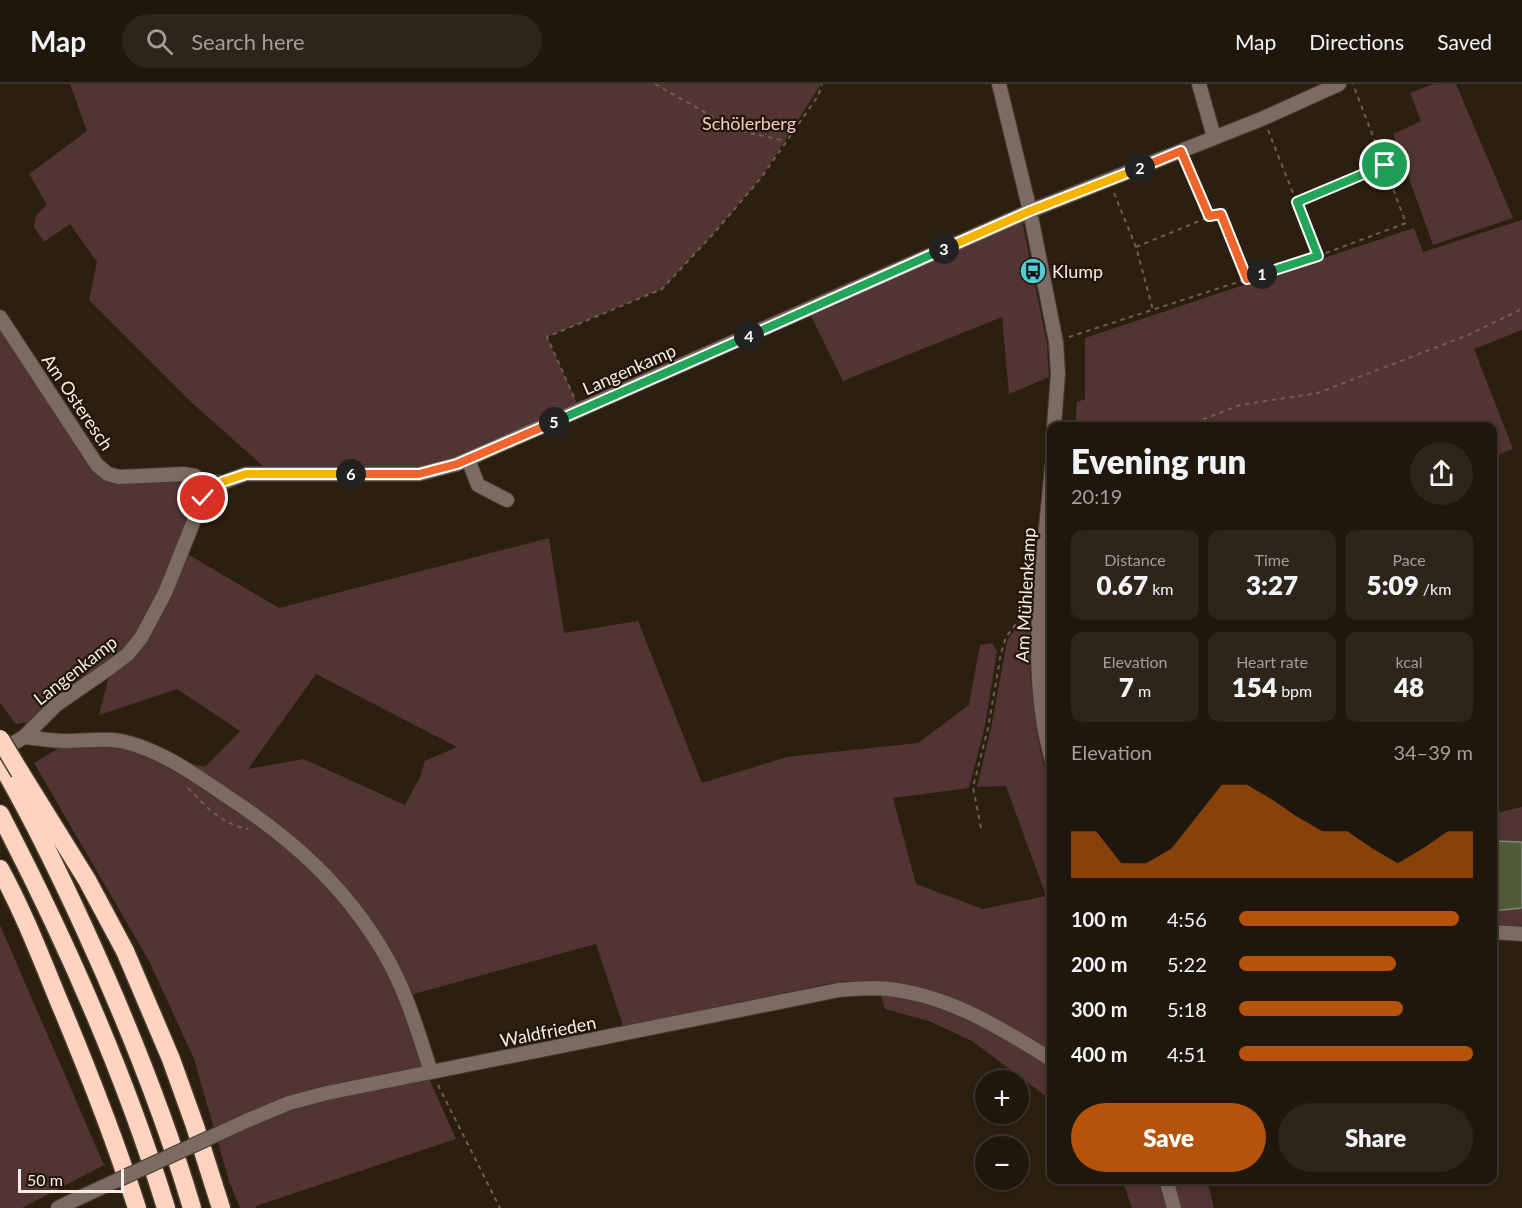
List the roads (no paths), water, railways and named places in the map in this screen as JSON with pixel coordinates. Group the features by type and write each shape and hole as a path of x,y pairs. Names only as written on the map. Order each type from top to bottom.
{"highway":[{"path":"0,739 10,770 113,991 163,1119 192,1208"},
{"path":"10,770 87,880 125,951 171,1059 195,1126 220,1208"},
{"path":"0,814 44,900 103,1033 144,1141 166,1208"},
{"path":"0,870 50,978 118,1148 137,1208"},
{"path":"118,1148 126,1208"}],"street":[{"path":"999,84 1030,211 1056,342 1058,374 1054,422"},
{"path":"1199,84 1214,137"},
{"name":"Langenkamp","path":"0,751 24,737 56,705 128,654 146,630 165,593 203,498 222,482 246,474 419,474 457,464 1030,211 1264,118 1340,84"},
{"name":"Am Osteresch","path":"0,317 97,465 108,474 119,477 184,474 195,476 211,489"},
{"path":"468,459 478,485 507,500"},
{"name":"Am Mühlenkamp","path":"1047,520 1038,618 1038,676 1047,740"},
{"path":"24,737 62,741 129,743 164,756 203,779 264,821 320,868 358,912 386,955 407,1000 432,1072"},
{"path":"1497,932 1522,934"},
{"name":"Waldfrieden","path":"64,1205 289,1103 327,1093 839,990 876,988 909,992 940,1000 972,1013 1047,1057"},
{"path":"1167,1184 1174,1208"}],"place":[{"name":"Klump","path":"1033,271"}],"park label":[{"name":"Schölerberg","path":"749,123"}]}
